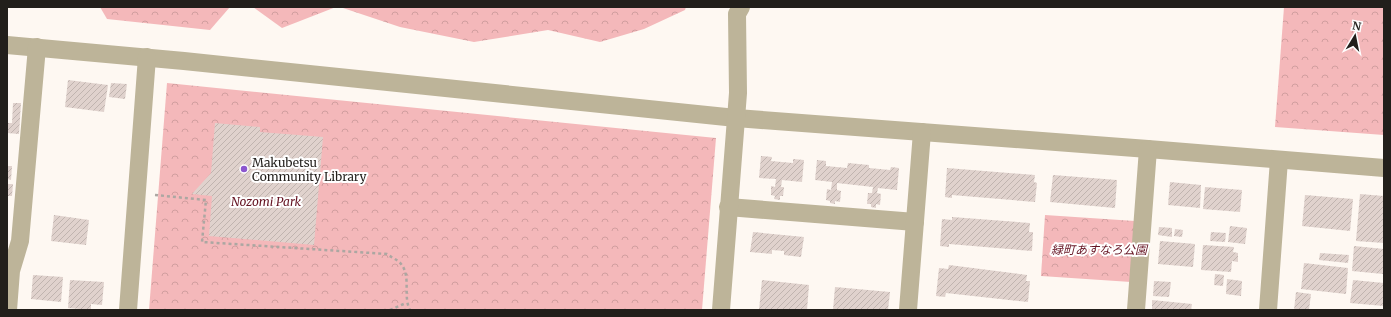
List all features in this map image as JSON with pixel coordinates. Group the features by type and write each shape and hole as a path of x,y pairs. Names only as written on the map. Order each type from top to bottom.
{"street":[{"path":"721,310 738,93 737,14 741,7"},
{"path":"7,45 147,57 736,118 1384,168"},
{"path":"8,310 13,240 37,48"},
{"path":"128,310 147,57"},
{"path":"908,310 922,132"},
{"path":"1136,310 1148,149"},
{"path":"1268,310 1279,160"},
{"path":"728,207 915,222"}],"path":[{"path":"153,195 206,200 202,242 387,254 400,262 406,274 406,303 410,310"},
{"path":"390,310 406,303"}],"green space":[{"path":"100,7 230,7 210,30 107,19"},
{"path":"253,7 336,7 282,28"},
{"path":"340,7 686,7 685,10 644,29 600,42 548,30 474,42 400,27"},
{"path":"1284,7 1384,7 1384,135 1275,127"},
{"name":"Nozomi Park","path":"167,83 716,138 702,310 149,310"},
{"name":"緑町あすなろ公園","path":"1045,215 1135,221 1131,282 1041,276"}],"building":[{"path":"68,80 108,85 104,112 65,107"},
{"path":"111,83 127,84 125,99 109,97"},
{"path":"13,103 21,103 19,134 7,133 7,123 12,123"},
{"path":"215,123 260,127 260,132 323,137 314,245 209,236 212,196 192,194 211,173"},
{"path":"761,156 772,157 771,161 793,163 793,159 804,160 802,182 782,180 781,187 784,187 783,196 780,196 780,200 774,199 775,196 771,195 771,186 775,187 776,179 759,178"},
{"path":"817,160 826,161 826,166 847,168 848,163 869,165 869,168 890,170 891,167 899,168 897,190 878,188 877,193 881,194 880,205 876,204 876,208 871,207 871,204 867,204 868,193 872,193 873,187 837,183 837,190 841,191 840,202 835,201 835,204 830,203 830,201 826,200 827,189 831,190 832,182 815,180"},
{"path":"7,166 12,166 11,180 7,179"},
{"path":"947,168 1035,175 1034,182 1037,183 1035,202 952,195 952,198 945,197"},
{"path":"1053,175 1117,180 1115,208 1050,202"},
{"path":"1170,182 1201,185 1200,208 1168,205"},
{"path":"7,184 13,184 12,196 7,196"},
{"path":"1205,187 1242,190 1240,212 1203,209"},
{"path":"1360,194 1384,196 1384,243 1356,241"},
{"path":"1305,195 1353,199 1350,231 1302,226"},
{"path":"54,215 89,220 86,245 51,241"},
{"path":"952,217 1030,223 1029,232 1033,232 1032,251 949,244 949,247 940,246 942,219 952,220"},
{"path":"1230,226 1247,228 1245,244 1228,242"},
{"path":"1159,227 1172,228 1172,237 1158,235"},
{"path":"1175,229 1183,230 1182,237 1174,236"},
{"path":"753,232 804,237 801,257 784,255 784,251 772,250 772,254 750,252"},
{"path":"1211,232 1226,233 1225,242 1210,241"},
{"path":"1160,241 1195,244 1193,267 1158,264"},
{"path":"1203,245 1234,247 1233,252 1238,253 1238,262 1232,261 1231,272 1201,270"},
{"path":"1354,246 1384,249 1383,274 1352,271"},
{"path":"1320,253 1349,255 1348,263 1319,260"},
{"path":"1304,263 1348,268 1346,294 1301,289"},
{"path":"949,265 1027,275 1026,281 1030,281 1028,302 946,293 945,297 936,296 939,268 948,269"},
{"path":"1215,274 1224,275 1223,286 1214,285"},
{"path":"33,275 63,277 61,302 31,299"},
{"path":"1227,279 1242,281 1241,296 1226,294"},
{"path":"70,280 104,282 102,305 91,304 91,310 68,308"},
{"path":"762,280 809,285 807,310 759,310"},
{"path":"1353,280 1384,283 1384,306 1350,303"},
{"path":"1154,281 1171,282 1169,297 1153,296"},
{"path":"835,287 890,292 888,310 833,310"},
{"path":"1296,292 1311,294 1309,310 1294,310"},
{"path":"1152,300 1192,304 1191,310 1152,310"}],"place":[{"name":"Makubetsu Community Library","path":"244,169"}]}
